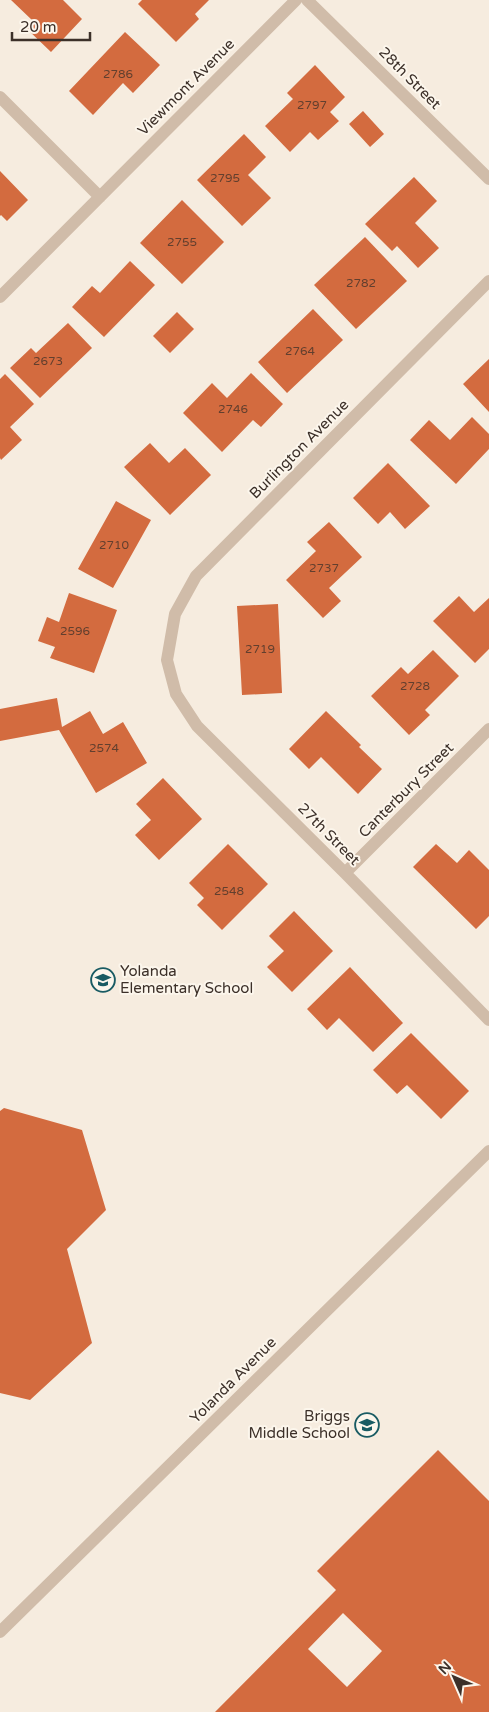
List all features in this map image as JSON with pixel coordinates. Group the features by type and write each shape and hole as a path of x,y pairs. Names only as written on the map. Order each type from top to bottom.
{"street":[{"name":"Viewmont Avenue","path":"0,297 296,0"},
{"name":"28th Street","path":"307,0 489,179"},
{"path":"0,97 100,197"},
{"name":"Burlington Avenue","path":"167,660 176,614 196,576 489,281"},
{"name":"27th Street","path":"167,660 176,694 197,726 489,1020"},
{"name":"Canterbury Street","path":"345,873 489,729"},
{"name":"Yolanda Avenue","path":"0,1632 489,1152"}],"building":[{"path":"11,0 63,0 82,19 51,52 26,28 33,21"},
{"path":"142,0 209,0 195,14 199,19 176,42 138,4"},
{"path":"125,32 160,65 133,93 123,83 93,115 69,91"},
{"path":"315,65 345,97 330,112 339,121 318,140 310,132 290,152 265,126 293,99 287,93"},
{"path":"363,111 384,134 370,147 349,124"},
{"path":"244,134 266,157 248,175 271,198 242,226 197,180"},
{"path":"0,171 28,200 7,221 0,216"},
{"path":"414,177 437,201 415,223 439,248 418,268 397,246 392,251 365,224"},
{"path":"182,200 224,242 182,284 140,243"},
{"path":"365,237 407,281 356,329 314,285"},
{"path":"130,261 155,285 104,337 72,307 92,286 100,293"},
{"path":"313,309 343,340 287,393 258,362"},
{"path":"177,312 194,329 170,353 153,336"},
{"path":"68,323 92,348 40,398 10,368 31,348 36,353"},
{"path":"489,359 489,412 463,384"},
{"path":"251,373 283,404 261,427 253,420 222,452 183,413 212,383 227,398"},
{"path":"5,374 34,404 10,427 22,440 1,460 0,379"},
{"path":"472,417 489,434 489,449 456,484 410,440 429,420 450,440"},
{"path":"150,443 169,463 185,448 211,475 170,515 124,467"},
{"path":"388,463 430,506 405,529 390,512 378,524 353,498"},
{"path":"116,501 151,520 113,588 78,569"},
{"path":"329,522 362,557 329,588 341,601 323,618 286,580 316,551 307,542"},
{"path":"69,593 117,610 94,673 50,658 55,647 38,641 47,617 59,622"},
{"path":"459,596 474,612 489,598 489,649 475,663 433,621"},
{"path":"278,604 282,693 242,695 237,606"},
{"path":"433,650 459,676 425,710 430,715 409,735 371,696 401,667 408,674"},
{"path":"57,698 62,727 90,711 103,734 123,722 147,763 96,793 59,730 0,741 0,709"},
{"path":"326,711 361,745 359,747 382,769 358,794 321,757 309,769 289,749"},
{"path":"163,778 202,819 159,860 135,835 151,820 136,804"},
{"path":"228,844 268,884 222,930 197,905 204,898 189,883"},
{"path":"436,844 457,863 469,850 489,870 489,916 476,929 413,867"},
{"path":"294,911 333,951 292,992 267,967 284,951 269,936"},
{"path":"350,967 403,1023 373,1052 339,1018 327,1030 307,1009"},
{"path":"411,1033 469,1091 441,1119 407,1085 397,1094 373,1070"},
{"path":"4,1108 82,1130 106,1210 67,1249 92,1343 30,1400 0,1393 0,1111"},
{"path":"438,1450 489,1501 489,1712 215,1712 336,1590 317,1571","holes":["343,1613 382,1651 347,1687 308,1649"]}],"place":[{"name":"Yolanda Elementary School","path":"103,980"},
{"name":"Briggs Middle School","path":"367,1425"}]}
